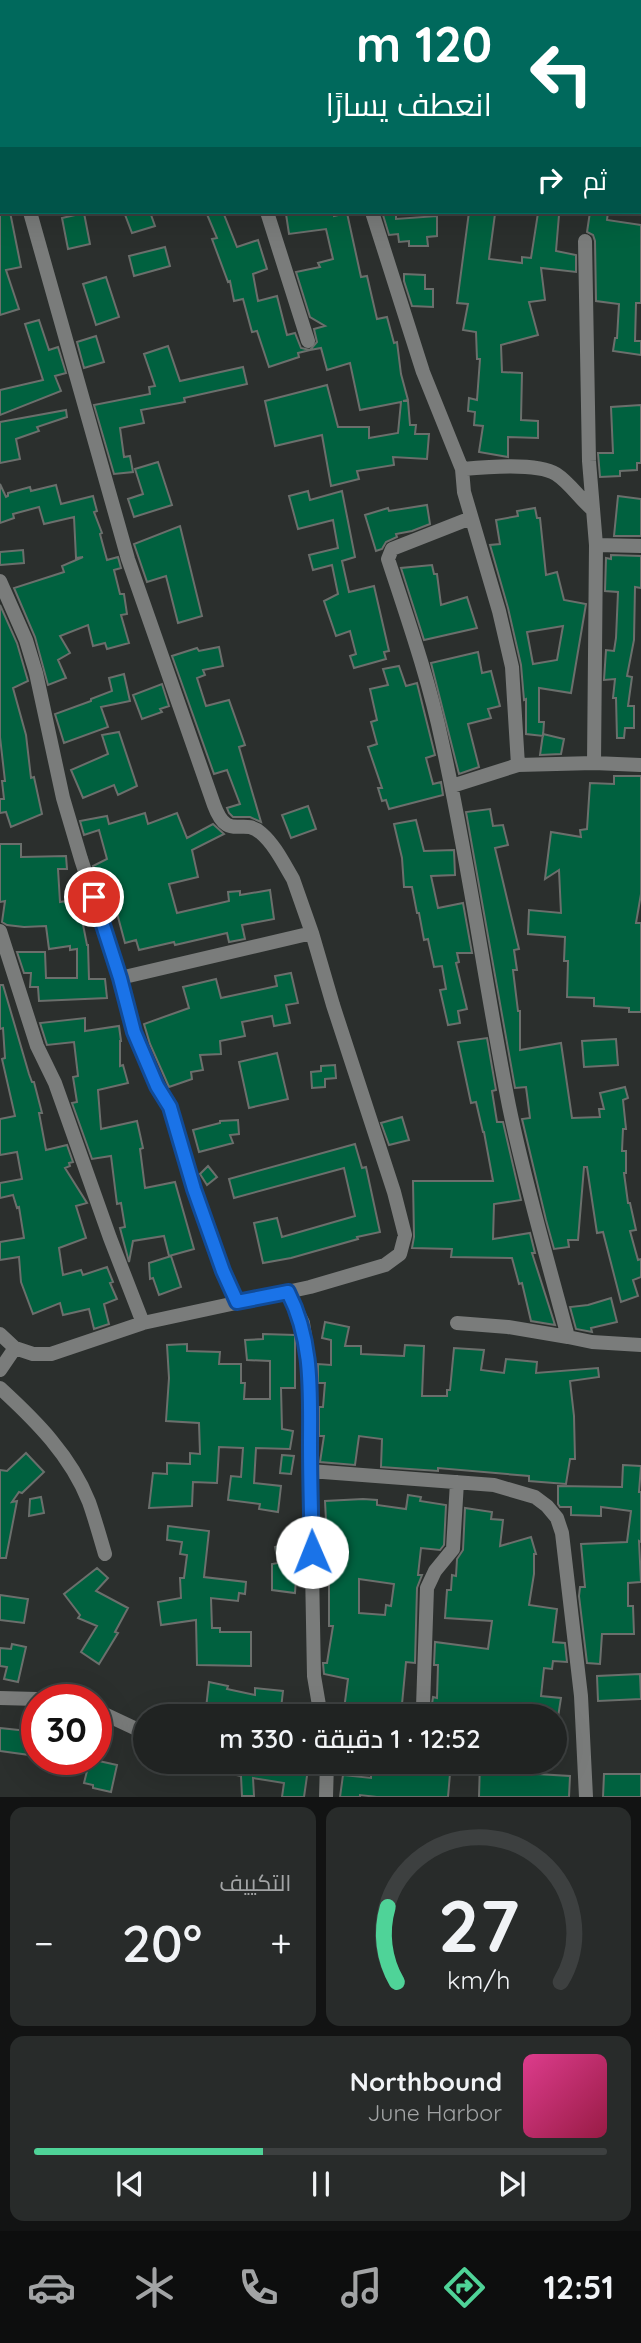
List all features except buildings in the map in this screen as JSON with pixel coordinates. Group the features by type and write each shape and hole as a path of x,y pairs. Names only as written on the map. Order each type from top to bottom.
{"street":[{"path":"0,1334 15,1348 33,1354 51,1354 143,1323 288,1292 386,1265 400,1254 405,1235 383,1156 293,879 271,844 259,831 230,827 219,820 216,812 128,559 31,214"},
{"path":"268,214 308,341"},
{"path":"373,214 423,372 462,470 464,492 499,611 512,667 518,765"},
{"path":"585,241 589,461 596,545 594,763"},
{"path":"462,470 494,466 551,472 563,480 592,509"},
{"path":"471,518 403,544 392,549 388,555 425,672 452,786 510,1111 568,1337"},
{"path":"596,545 641,546"},
{"path":"0,582 33,662 63,797 120,978 134,1032 157,1086 170,1107 198,1201 237,1302"},
{"path":"452,786 518,765 641,765"},
{"path":"0,931 37,1046 55,1083 143,1323"},
{"path":"120,978 312,933"},
{"path":"288,1292 303,1324 308,1355 314,1676 319,1704"},
{"path":"457,1322 508,1327 592,1342 641,1345"},
{"path":"0,1370 15,1348"},
{"path":"0,1388 57,1446 75,1473 89,1501 105,1554"},
{"path":"310,1471 494,1485 535,1497 547,1506 557,1518 562,1534 582,1696 586,1797"},
{"path":"423,1704 428,1588 435,1571 453,1549 457,1482"},
{"path":"0,1698 21,1699"},
{"path":"112,1718 133,1727"},
{"path":"326,1797 327,1774"}],"route":[{"path":"94,897 134,1032 157,1086 170,1107 194,1189 237,1302 288,1292 303,1324 310,1390 312,1552"}]}
